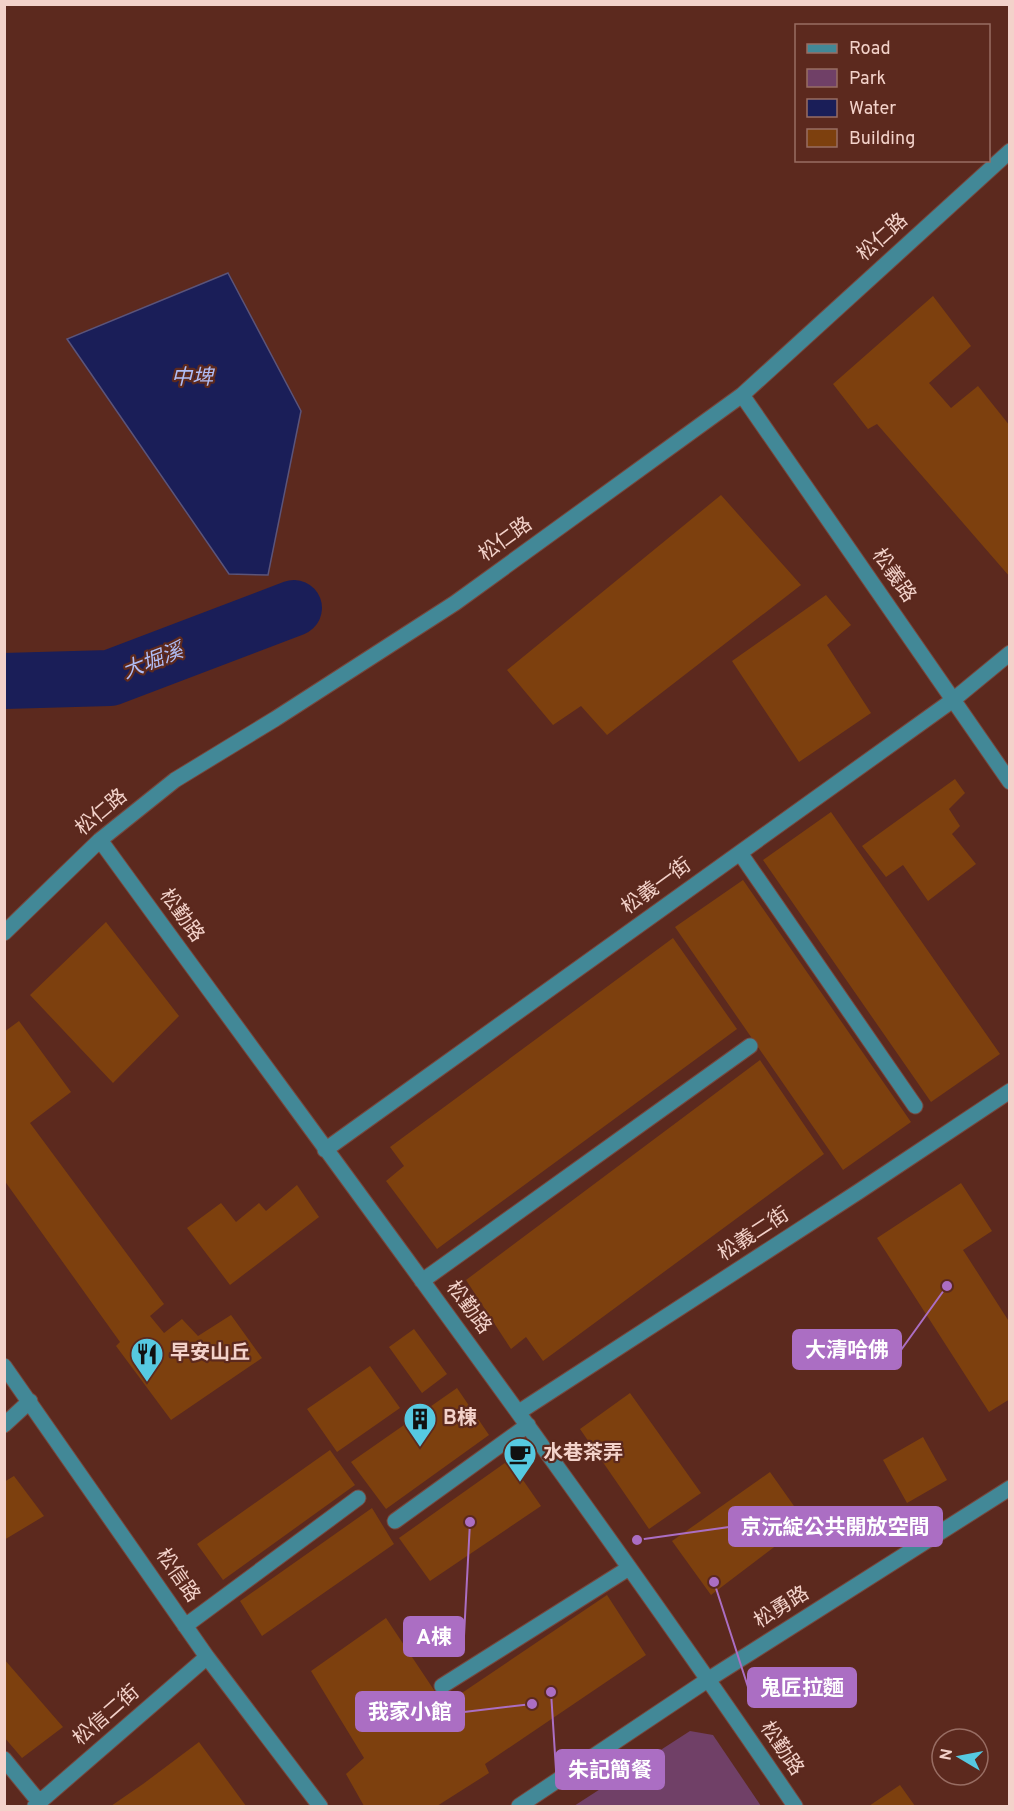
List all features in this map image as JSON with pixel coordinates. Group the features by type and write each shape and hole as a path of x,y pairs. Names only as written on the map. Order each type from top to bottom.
{"street":[{"name":"松仁路","path":"4,933 100,840 175,780 275,719 455,603 742,394 1010,151"},
{"name":"松義路","path":"742,394 1010,782"},
{"name":"松義一街","path":"325,1150 953,700 1010,653"},
{"name":"松勤路","path":"100,840 325,1150 524,1418 709,1679 795,1806"},
{"path":"740,853 915,1106"},
{"path":"422,1281 750,1046"},
{"name":"松義二街","path":"395,1521 524,1418 1010,1091"},
{"name":"松信路","path":"4,1366 207,1657 320,1806"},
{"path":"4,1425 30,1401"},
{"name":"松勇路","path":"519,1806 709,1679 1009,1490"},
{"path":"185,1626 358,1498"},
{"path":"442,1686 629,1568"},
{"name":"松信二街","path":"37,1805 207,1657"},
{"path":"4,1760 37,1805"}],"green space":[{"path":"690,1731 713,1735 761,1806 574,1806"}],"water":[{"name":"中埤","path":"228,273 301,411 268,575 229,574 67,339"}],"building":[{"path":"933,296 971,346 929,383 951,408 978,386 1010,426 1010,577 877,424 868,429 833,384"},
{"path":"721,495 801,585 607,735 581,706 553,725 507,670"},
{"path":"826,595 851,625 827,645 871,713 799,762 732,661"},
{"path":"955,779 965,793 949,809 960,826 952,834 976,864 928,901 903,865 886,877 862,846"},
{"path":"831,812 1000,1054 931,1102 763,860"},
{"path":"743,880 911,1122 843,1170 675,927"},
{"path":"106,922 179,1016 113,1083 30,995"},
{"path":"673,938 737,1029 437,1249 386,1181 404,1166 390,1147"},
{"path":"19,1021 71,1092 30,1123 164,1304 150,1316 164,1333 182,1319 198,1336 231,1315 262,1358 171,1420 116,1346 120,1342 4,1180 4,1032"},
{"path":"760,1060 824,1154 543,1361 526,1337 511,1349 466,1280"},
{"path":"961,1183 992,1231 963,1250 1010,1323 1010,1399 989,1412 877,1238"},
{"path":"297,1185 319,1217 230,1285 187,1228 221,1203 236,1222 259,1203 266,1211"},
{"path":"414,1329 447,1374 422,1393 389,1347"},
{"path":"370,1366 400,1408 337,1452 307,1409"},
{"name":"B棟","path":"457,1388 489,1435 386,1509 351,1462"},
{"path":"630,1393 701,1493 649,1529 580,1429"},
{"path":"923,1437 947,1480 907,1503 883,1460"},
{"path":"330,1450 355,1485 223,1580 197,1544"},
{"path":"509,1460 541,1506 430,1581 399,1538"},
{"path":"770,1472 806,1523 711,1595 672,1541"},
{"path":"14,1476 44,1516 4,1540 4,1482"},
{"path":"372,1508 394,1544 262,1636 240,1601"},
{"path":"607,1595 646,1655 485,1764 489,1773 437,1806 364,1806 346,1774 364,1758 311,1671 386,1618 444,1705"},
{"path":"4,1659 63,1727 22,1758 4,1737"},
{"path":"199,1742 246,1806 111,1806 143,1784"},
{"path":"900,1785 915,1806 869,1806"}],"waterway":[{"name":"大堀溪","path":"4,681 110,678 294,608"}],"place":[{"name":"大清哈佛","path":"947,1286"},
{"name":"早安山丘","path":"147,1383"},
{"name":"B棟","path":"420,1448"},
{"name":"水巷茶弄","path":"520,1483"},
{"name":"A棟","path":"470,1522"},
{"name":"京沅綻公共開放空間","path":"637,1540"},
{"name":"鬼匠拉麵","path":"714,1582"},
{"name":"朱記簡餐","path":"551,1692"},
{"name":"我家小館","path":"532,1704"}]}
